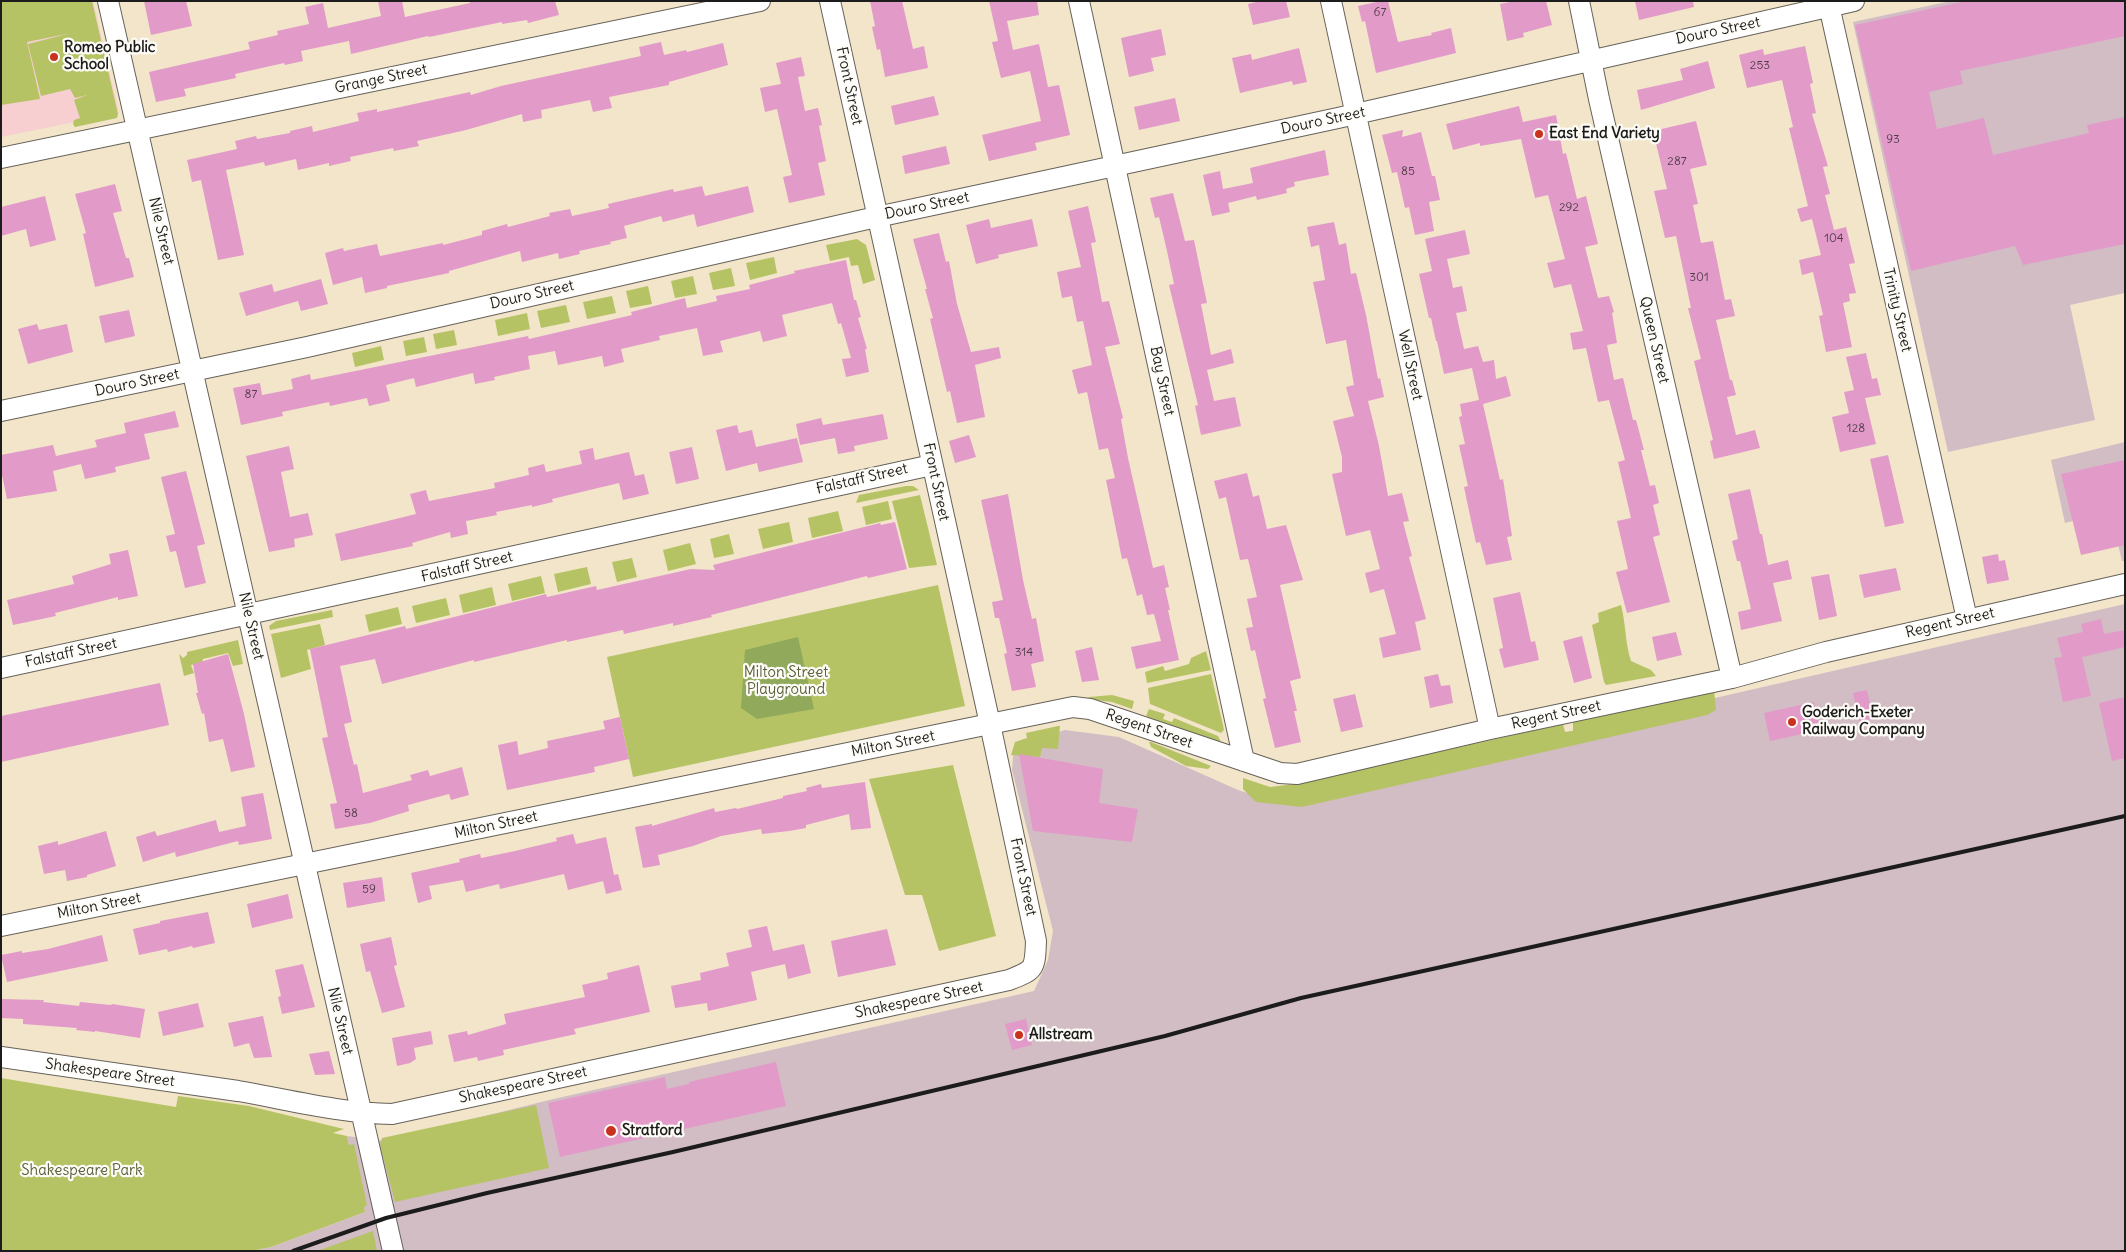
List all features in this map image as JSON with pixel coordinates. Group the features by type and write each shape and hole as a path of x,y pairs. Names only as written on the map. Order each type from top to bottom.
{"street":[{"name":"Nile Street","path":"108,1 393,1251"},
{"name":"Grange Street","path":"1,158 760,1"},
{"name":"Front Street","path":"830,1 990,724 1036,941 1035,962"},
{"name":"Bay Street","path":"1079,1 1244,761"},
{"name":"Well Street","path":"1331,1 1490,729"},
{"name":"Queen Street","path":"1579,1 1732,678"},
{"name":"Douro Street","path":"1,411 193,371 878,217 1355,114 1829,4 1854,1"},
{"name":"Trinity Street","path":"1829,4 1966,619"},
{"name":"Falstaff Street","path":"1,668 932,465"},
{"name":"Regent Street","path":"990,724 1073,707 1090,709 1280,773 1298,774 1490,729 1732,678 1826,652 2125,584"},
{"name":"Milton Street","path":"1,926 990,724"},
{"name":"Shakespeare Street","path":"1,1057 240,1092 361,1113 392,1114 999,982 1027,973 1035,962"}],"shaded area":[{"name":"Romeo Public School","path":"1,1 93,1 119,113 1,137"},
{"path":"1951,1 2125,1 2125,293 2070,305 2095,420 1948,452 1853,22"},
{"path":"2125,442 2125,561 2122,561 2110,511 2065,523 2051,460"},
{"path":"2125,604 2125,1251 251,1251 271,1247 365,1212 347,1136 385,1141 549,1100 1034,991 1048,960 1053,931 1012,770 1014,746 1065,730 1119,737 1238,790 1270,800"}],"green space":[{"name":"Romeo Public School","path":"1,1 92,1 118,114 117,118 75,127 73,124 74,120 80,118 74,100 87,95 75,98 70,89 41,96 28,44 71,33 27,42 40,99 1,105"},
{"path":"857,239 866,245 875,280 863,284 858,265 851,266 849,257 830,261 826,245"},
{"path":"774,257 777,273 750,280 746,263"},
{"path":"731,268 735,286 713,290 709,273"},
{"path":"693,276 697,294 675,298 671,281"},
{"path":"648,286 652,304 630,308 626,291"},
{"path":"612,296 616,313 587,319 583,302"},
{"path":"566,305 570,322 541,328 537,311"},
{"path":"527,313 530,329 498,336 495,320"},
{"path":"454,330 457,345 436,349 433,334"},
{"path":"424,337 427,352 406,356 403,341"},
{"path":"381,346 384,360 355,367 352,353"},
{"path":"913,486 919,490 856,503 859,495"},
{"path":"920,495 937,565 909,568 892,501"},
{"path":"888,501 892,519 866,525 862,507"},
{"path":"838,511 843,531 812,538 808,518"},
{"path":"789,522 793,542 763,549 758,529"},
{"path":"729,534 734,554 714,558 710,539"},
{"path":"690,543 696,564 668,571 663,550"},
{"path":"632,558 637,577 617,582 612,562"},
{"path":"587,567 591,584 558,592 554,574"},
{"path":"541,576 545,593 512,601 508,584"},
{"name":"Milton Street Playground","path":"938,585 965,706 633,777 607,657"},
{"path":"492,587 496,605 463,613 459,595"},
{"path":"446,598 450,615 416,623 412,606"},
{"path":"1621,605 1631,661 1651,670 1656,676 1606,685 1592,625 1599,622 1598,613"},
{"path":"398,607 402,624 369,632 365,615"},
{"path":"332,610 333,617 270,630 269,626 276,621"},
{"path":"320,624 325,645 307,650 311,669 281,678 271,634"},
{"path":"798,637 814,709 757,719 741,708 745,650"},
{"path":"238,640 243,664 233,666 228,653 203,659 202,662 191,665 194,673 184,676 179,654 183,658 187,655 187,652"},
{"path":"1206,651 1211,670 1147,683 1145,672 1163,666 1165,671 1189,664 1191,658"},
{"path":"1211,674 1224,730 1221,733 1150,704 1148,688"},
{"path":"1714,690 1716,710 1707,715 1302,807 1256,802 1243,789 1243,778 1270,787 1294,784 1563,724 1565,732 1573,731 1573,720"},
{"path":"1112,695 1134,701 1132,709 1112,702 1087,699 1089,697"},
{"path":"1149,709 1165,714 1163,719 1172,722 1174,718 1218,736 1221,742 1212,742 1146,716"},
{"path":"1060,726 1058,749 1042,748 1040,757 1011,755 1015,742 1027,738 1026,733"},
{"path":"1149,742 1211,766 1208,769 1186,766 1151,747"},
{"path":"953,765 996,936 939,951 922,895 905,895 869,779"},
{"name":"Shakespeare Park","path":"1,1078 176,1107 178,1096 249,1106 344,1129 333,1133 347,1136 349,1145 354,1144 367,1205 364,1207 365,1212 271,1247 251,1251 1,1251"},
{"path":"536,1105 549,1168 395,1202 380,1145 382,1138"},
{"path":"373,1231 377,1251 317,1251"}],"building":[{"path":"144,1 186,1 192,26 151,35"},
{"path":"378,1 402,1 405,17 470,3 470,1 555,1 559,15 528,23 527,20 502,24 502,22 428,36 351,54 349,41 301,51 303,61 285,65 284,63 235,74 236,78 184,89 186,96 156,102 149,72 250,49 248,42 278,35 277,31 309,24 305,7 323,3 328,28 381,16"},
{"path":"870,1 902,1 913,49 924,46 928,68 885,77 880,49 877,50 872,27 875,26"},
{"path":"989,1 1037,1 1039,15 1007,21 1013,50 1039,44 1048,87 1059,85 1070,135 1035,143 1037,150 989,161 982,135 1041,121 1030,71 1001,78 992,42 998,41"},
{"path":"1260,1 1286,1 1290,17 1253,25 1248,4"},
{"path":"1388,1 1398,42 1432,35 1431,33 1451,28 1456,53 1376,73 1365,21 1362,22 1358,6"},
{"path":"1515,1 1546,1 1552,25 1523,33 1524,37 1507,41 1500,4"},
{"path":"1635,1 1693,1 1694,7 1639,20"},
{"path":"1966,1 2125,1 2125,36 1960,71 1963,84 1929,92 1937,129 1984,118 1993,155 2089,133 2087,125 2125,117 2125,244 2023,265 2015,246 1911,271 1855,25"},
{"path":"1161,29 1166,55 1151,58 1154,71 1129,77 1121,38"},
{"path":"661,42 664,55 686,50 687,52 723,43 728,65 669,82 669,85 609,97 612,108 593,112 590,100 541,110 542,118 523,122 522,114 466,130 417,141 419,146 394,151 393,148 350,157 351,161 329,166 329,163 298,170 296,159 265,166 264,162 226,170 244,255 218,260 201,180 192,182 187,160 237,149 235,141 256,136 257,139 290,133 290,131 312,126 313,132 359,121 357,113 377,109 377,112 470,92 471,95 501,86 641,56 639,47"},
{"path":"1805,46 1813,83 1810,84 1816,113 1812,114 1828,166 1823,167 1830,194 1825,195 1834,230 1846,227 1855,263 1849,264 1856,293 1849,294 1850,301 1843,303 1852,347 1826,352 1819,316 1823,315 1813,272 1802,275 1799,260 1821,255 1812,219 1801,222 1797,209 1808,206 1789,128 1793,127 1782,80 1747,88 1739,55 1763,49 1764,55"},
{"path":"1299,48 1307,82 1293,85 1292,81 1240,93 1232,58 1251,54 1252,60"},
{"path":"801,57 805,76 798,77 805,111 818,108 822,125 819,126 826,161 818,163 825,195 789,203 783,177 792,175 777,109 765,112 760,88 781,84 776,63"},
{"path":"1708,61 1715,88 1641,110 1637,90 1683,80 1680,69"},
{"path":"934,96 939,115 895,125 891,106"},
{"path":"1175,98 1180,121 1139,130 1134,107"},
{"path":"1519,106 1523,122 1556,115 1563,154 1566,153 1577,199 1586,196 1598,244 1585,247 1598,298 1609,296 1614,312 1612,313 1617,343 1607,345 1614,380 1623,378 1633,420 1636,420 1644,450 1641,450 1650,486 1655,485 1659,503 1653,505 1660,535 1653,537 1670,602 1627,613 1616,572 1628,569 1617,521 1631,518 1618,462 1625,460 1609,400 1598,402 1586,348 1573,350 1570,333 1583,331 1571,284 1554,288 1547,263 1565,259 1548,195 1535,198 1521,139 1480,146 1480,143 1453,150 1446,124"},
{"path":"1696,121 1707,165 1690,169 1698,204 1693,205 1701,243 1713,241 1725,300 1731,299 1735,316 1716,320 1730,380 1732,380 1736,395 1727,397 1736,435 1755,430 1760,448 1714,459 1710,441 1713,440 1694,361 1701,359 1688,308 1691,308 1676,236 1665,238 1654,191 1667,189 1653,131"},
{"path":"1403,130 1402,137 1421,132 1432,176 1435,176 1440,200 1429,202 1434,231 1415,235 1409,207 1405,208 1397,172 1392,173 1382,135"},
{"path":"946,146 950,164 905,174 902,156"},
{"path":"1325,150 1329,175 1294,182 1295,186 1286,189 1287,193 1257,200 1256,196 1228,203 1230,212 1212,216 1203,175 1220,171 1223,189 1253,183 1250,168"},
{"path":"115,184 122,211 113,213 126,258 129,258 134,277 95,287 83,234 86,233 75,194"},
{"path":"702,186 705,196 748,186 754,212 697,227 694,214 663,222 661,216 624,226 627,238 610,242 611,244 579,251 580,254 559,259 558,253 522,262 520,251 449,271 449,273 387,286 387,288 365,293 362,277 333,285 325,253 343,248 344,251 377,244 380,256 443,243 443,245 482,235 482,231 507,224 508,227 550,216 549,213 570,209 572,216 609,208 608,204 673,189 674,192"},
{"path":"1173,193 1185,241 1194,240 1207,303 1201,304 1211,355 1231,349 1234,363 1207,370 1214,401 1235,397 1241,426 1201,435 1195,406 1198,405 1169,285 1174,284 1167,251 1159,217 1155,218 1150,198"},
{"path":"45,196 56,240 30,247 26,229 1,236 1,207"},
{"path":"1088,206 1096,242 1091,243 1102,302 1109,301 1120,344 1105,347 1123,418 1121,419 1128,458 1153,568 1164,565 1169,587 1165,588 1170,610 1168,610 1179,660 1136,669 1131,647 1161,641 1154,614 1147,615 1142,594 1137,596 1127,558 1122,559 1106,480 1115,478 1108,448 1099,450 1087,392 1078,394 1072,370 1092,365 1083,321 1077,322 1072,296 1062,298 1057,272 1081,267 1068,211"},
{"path":"989,219 991,228 1032,219 1038,246 998,255 999,258 976,264 966,225"},
{"path":"1334,222 1339,245 1346,243 1351,274 1356,273 1366,315 1378,379 1380,378 1384,397 1368,401 1388,496 1402,493 1409,521 1403,522 1412,556 1409,557 1426,619 1415,622 1421,650 1383,658 1379,638 1396,634 1384,589 1370,593 1365,573 1380,569 1370,530 1346,536 1332,474 1342,472 1342,457 1333,421 1354,416 1346,387 1354,385 1346,340 1326,344 1313,282 1325,280 1319,245 1311,247 1307,227"},
{"path":"1465,230 1470,254 1447,259 1453,288 1462,286 1467,311 1456,313 1464,349 1478,346 1483,362 1494,360 1496,379 1506,376 1511,396 1483,404 1500,480 1503,479 1512,536 1507,537 1512,560 1486,565 1480,542 1476,543 1464,487 1468,486 1459,445 1465,444 1459,417 1462,416 1460,404 1479,400 1472,368 1444,374 1419,274 1432,271 1425,239"},
{"path":"939,233 946,262 949,261 957,304 971,352 999,347 1001,358 975,365 985,417 957,423 950,391 947,392 930,319 933,318 925,289 927,289 913,239"},
{"path":"846,260 854,300 856,300 861,317 858,318 867,349 865,349 869,372 846,377 842,359 851,358 841,323 838,324 832,303 782,315 787,336 763,342 760,331 720,341 723,352 703,356 697,328 659,336 660,340 621,349 624,362 604,367 602,356 558,365 555,351 528,356 530,369 494,377 495,380 475,384 473,373 416,387 414,378 386,385 390,401 369,406 367,398 330,406 329,402 282,412 283,416 241,425 233,388 260,383 262,395 293,389 291,379 310,374 311,380 528,336 529,339 632,315 631,312 685,298 687,308 717,301 716,296 750,289 749,285 795,273 794,271"},
{"path":"321,279 328,304 301,311 298,301 246,316 239,293 272,284 274,292"},
{"path":"129,310 135,336 105,343 99,316"},
{"path":"37,324 39,330 67,324 73,352 28,364 18,329"},
{"path":"1866,353 1872,379 1877,378 1881,395 1865,398 1876,444 1840,452 1832,417 1849,413 1844,392 1854,390 1846,357"},
{"path":"175,411 179,427 144,434 150,459 115,467 116,472 85,479 81,464 53,471 57,491 7,499 1,470 1,455 53,445 56,456 97,447 95,440 126,433 124,423"},
{"path":"883,414 888,439 854,446 855,451 838,454 835,438 800,445 796,424 821,418 823,425"},
{"path":"737,425 739,433 752,430 756,447 797,438 803,462 759,472 757,463 726,471 716,430"},
{"path":"969,435 976,457 955,463 949,441"},
{"path":"289,446 294,469 281,472 290,517 308,513 313,535 294,539 295,547 269,552 246,456"},
{"path":"692,447 699,479 676,484 669,452"},
{"path":"593,448 595,460 629,452 635,476 644,474 649,494 623,500 619,483 552,499 553,502 496,512 497,515 466,521 468,534 451,538 450,532 412,543 413,546 341,561 335,534 416,514 410,494 426,490 429,501 495,488 494,483 529,475 528,468 544,464 546,472 582,464 579,451"},
{"path":"1888,455 1904,523 1885,527 1870,459"},
{"path":"2125,460 2125,545 2081,555 2061,474"},
{"path":"186,471 205,544 197,546 206,583 185,588 176,551 170,552 166,536 175,534 161,477"},
{"path":"1247,473 1253,497 1259,495 1267,529 1286,525 1303,580 1280,585 1301,678 1290,681 1297,711 1294,711 1301,742 1275,748 1263,699 1266,698 1255,650 1251,651 1246,628 1253,627 1247,599 1257,597 1248,559 1240,560 1226,497 1219,499 1214,481"},
{"path":"1750,489 1768,565 1788,560 1792,579 1773,583 1782,621 1741,630 1738,612 1751,609 1740,561 1737,561 1732,541 1738,539 1728,494"},
{"path":"1008,494 1023,580 1032,619 1036,618 1044,661 1031,664 1036,687 1012,691 1004,654 1007,653 999,618 995,618 992,602 1003,600 981,500"},
{"path":"895,522 907,569 868,578 867,576 673,626 673,623 624,634 623,630 567,642 567,640 474,662 474,660 382,684 375,659 340,666 352,722 344,724 354,765 357,764 363,793 412,780 410,775 428,770 430,776 462,767 469,795 451,800 449,794 408,805 409,811 370,823 335,829 330,804 337,803 322,738 328,737 310,649 405,626 406,629 546,594 547,597 596,586 597,590 691,569 715,570 713,565 880,523 881,525"},
{"path":"128,550 138,596 118,600 118,597 55,613 56,616 13,625 7,600 74,584 72,576 111,564 109,554"},
{"path":"1998,554 1999,561 2005,560 2009,580 1987,584 1982,557"},
{"path":"1896,568 1901,590 1864,598 1859,575"},
{"path":"1829,574 1837,616 1819,620 1811,577"},
{"path":"1520,592 1531,642 1535,641 1539,660 1504,668 1499,649 1503,648 1493,598"},
{"path":"2101,619 2104,634 2125,630 2125,647 2082,657 2091,696 2063,702 2054,658 2062,657 2057,638 2083,632 2081,624"},
{"path":"1676,632 1682,655 1657,661 1652,637"},
{"path":"1582,636 1592,678 1574,683 1563,641"},
{"path":"1092,647 1099,680 1082,682 1075,651"},
{"path":"228,654 244,714 255,767 231,772 223,739 209,742 204,713 202,714 196,693 198,693 193,664"},
{"path":"1438,674 1441,686 1450,685 1453,703 1430,708 1424,677"},
{"path":"160,683 169,725 1,762 1,716"},
{"path":"1867,690 1873,718 1859,722 1853,693"},
{"path":"1355,694 1363,727 1341,732 1333,699"},
{"path":"2125,697 2125,758 2112,761 2099,703"},
{"name":"Goderich-Exeter Railway Company","path":"1814,702 1820,730 1770,741 1764,713"},
{"path":"620,717 629,759 594,767 595,772 507,790 498,745 517,741 519,755 548,748 547,741 605,729 603,721"},
{"path":"1019,754 1103,769 1099,803 1138,809 1132,842 1033,831"},
{"path":"865,782 871,828 851,830 849,814 806,825 806,828 789,831 762,834 761,829 721,836 658,855 660,865 643,868 635,827 652,824 652,826 714,808 715,812 737,809 807,791 806,788 821,784 822,788"},
{"path":"263,793 272,839 239,845 238,841 176,857 175,852 143,862 136,837 155,831 157,836 216,820 219,832 246,826 241,797"},
{"path":"106,831 116,866 87,875 87,877 67,881 65,870 44,874 38,846 58,841 58,845"},
{"path":"573,834 576,844 606,837 614,875 618,874 622,890 606,894 603,881 568,890 564,874 500,889 499,884 466,892 463,880 429,886 432,899 418,903 411,873 460,862 459,859 480,854 481,858 557,841 556,838"},
{"path":"382,877 385,901 347,908 343,883"},
{"path":"288,894 293,918 252,928 247,904"},
{"path":"208,912 215,943 168,952 167,949 139,955 133,929 160,923 160,921"},
{"path":"767,926 773,951 804,944 811,973 788,979 785,964 751,972 757,1000 708,1011 707,1003 675,1008 671,986 701,980 700,973 729,966 726,953 752,947 748,930"},
{"path":"887,929 896,965 838,977 831,941"},
{"path":"102,935 108,961 7,982 1,955 48,949"},
{"path":"391,937 397,965 394,966 405,1007 382,1013 370,971 366,972 360,944"},
{"path":"303,964 315,1007 282,1014 278,997 281,996 275,970"},
{"path":"639,965 650,1012 574,1029 576,1034 503,1050 504,1055 478,1061 477,1057 454,1062 448,1035 467,1031 468,1035 506,1024 504,1014 585,997 582,985 608,979 607,973"},
{"path":"1,999 44,1000 43,1002 79,1006 80,1002 112,1004 145,1009 140,1038 76,1030 77,1028 23,1024 23,1019 1,1018"},
{"path":"198,1003 204,1027 163,1036 158,1012"},
{"path":"263,1016 272,1057 254,1058 249,1043 234,1047 228,1023"},
{"name":"Allstream","path":"1026,1019 1032,1045 1012,1050 1005,1024"},
{"path":"431,1031 433,1044 414,1048 416,1059 410,1063 397,1066 392,1038"},
{"path":"329,1051 335,1074 315,1075 309,1054"},
{"path":"776,1062 786,1106 560,1157 548,1103 665,1077 667,1089 689,1084 689,1082"}],"railway":[{"path":"293,1251 386,1218 1165,1036 1301,998 2125,816"}],"place":[{"name":"Romeo Public School","path":"54,57"},
{"name":"East End Variety","path":"1539,134"},
{"name":"Goderich-Exeter Railway Company","path":"1792,722"},
{"name":"Allstream","path":"1019,1035"},
{"name":"Stratford","path":"611,1131"}]}
